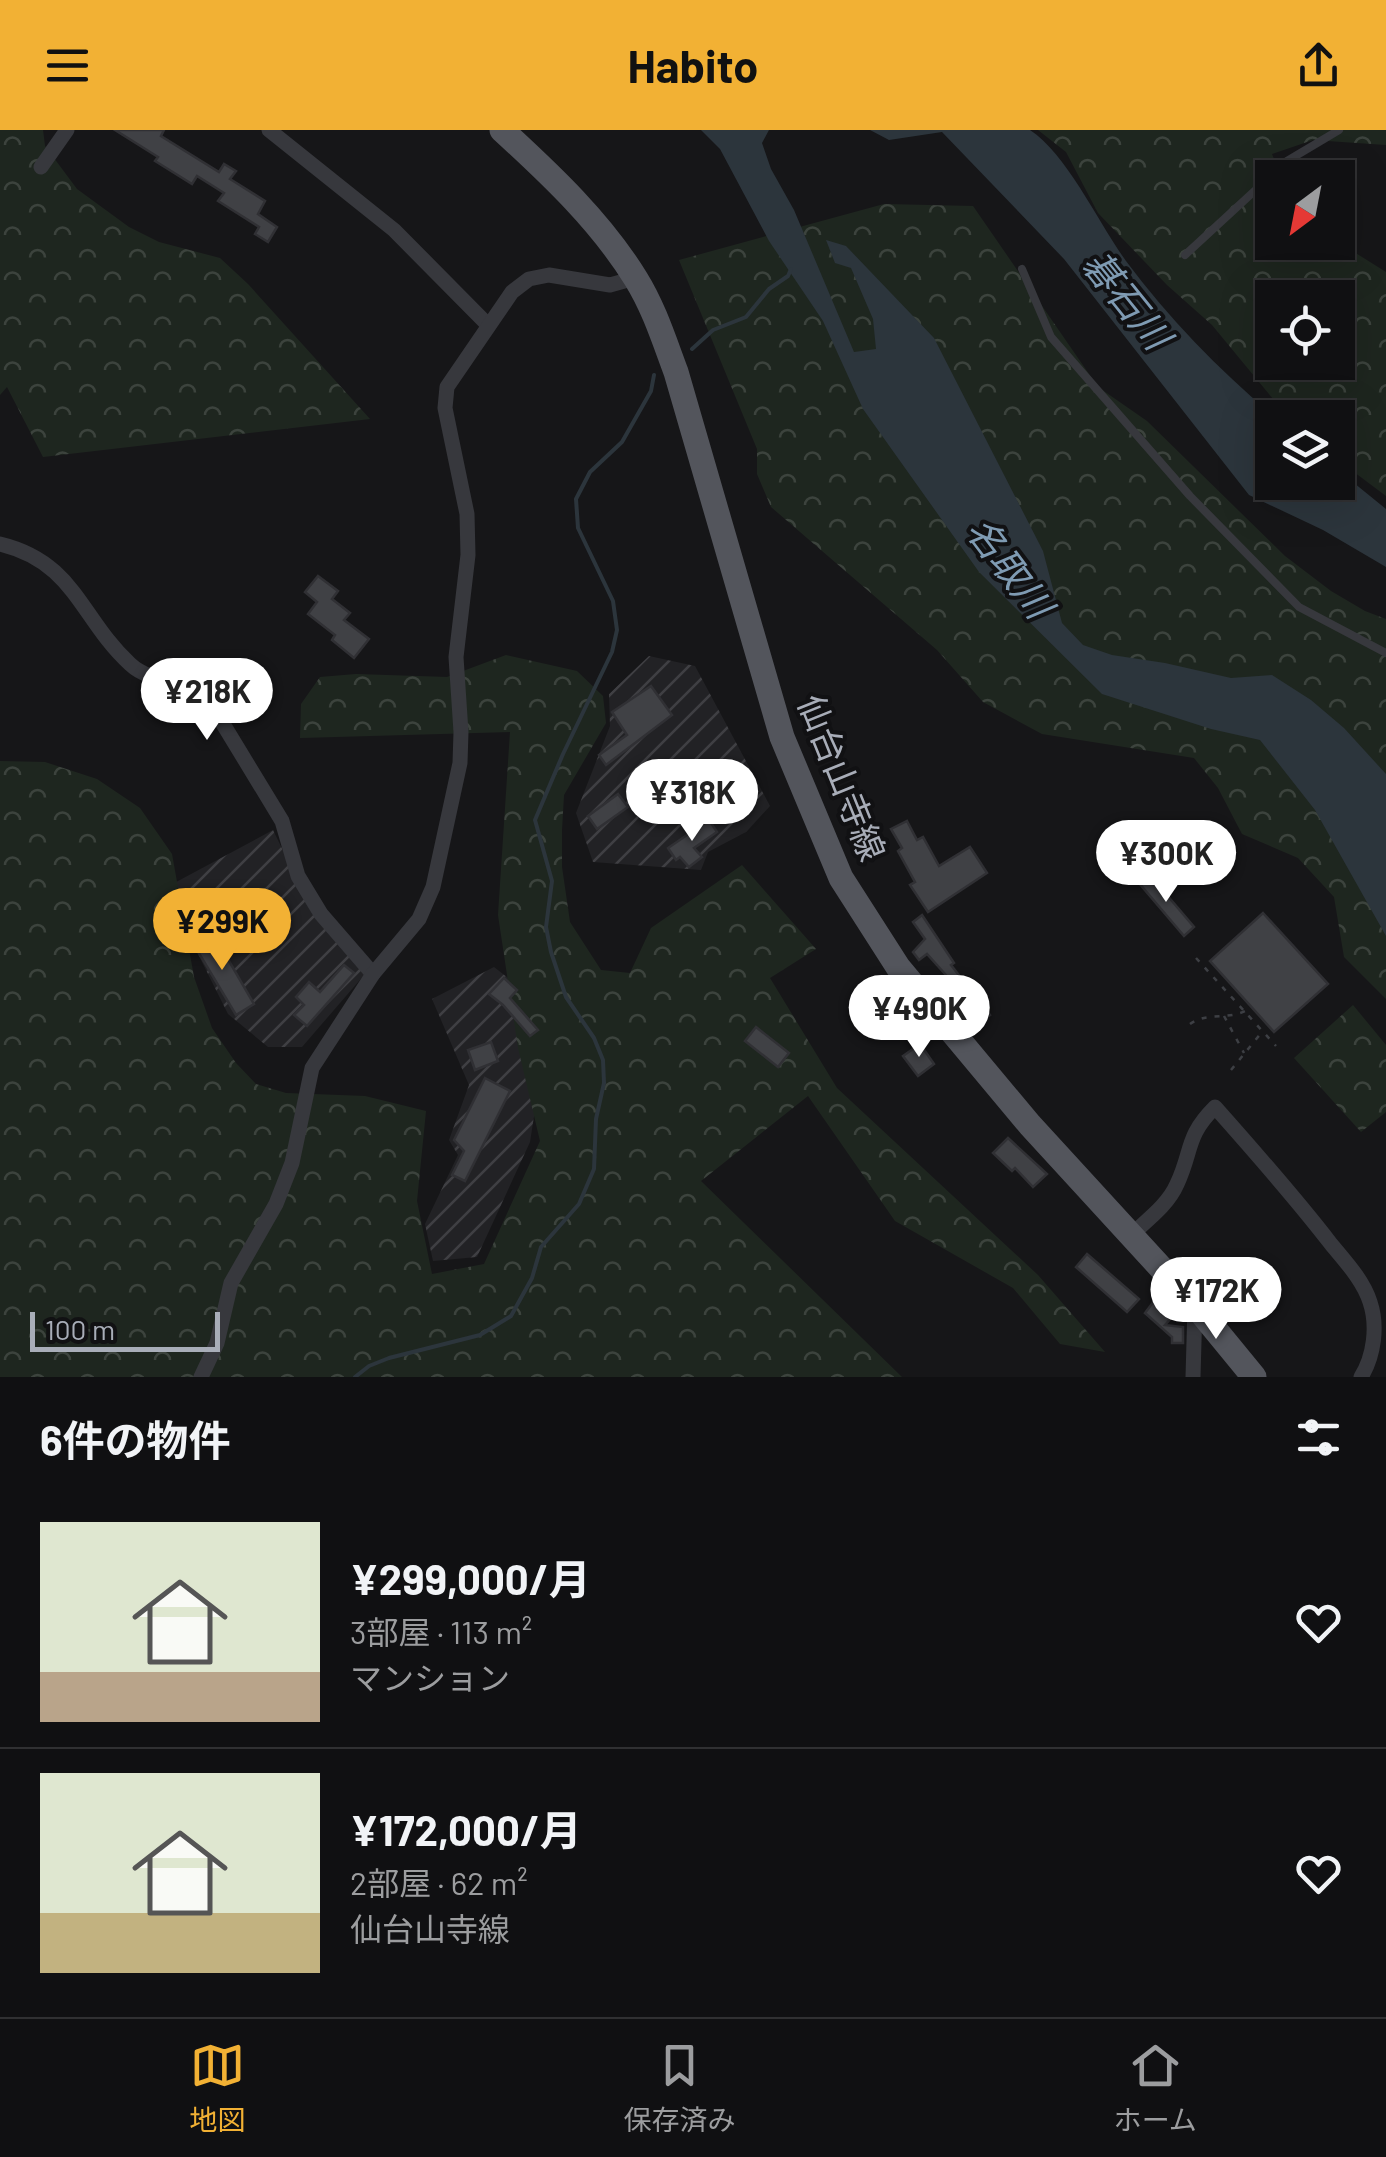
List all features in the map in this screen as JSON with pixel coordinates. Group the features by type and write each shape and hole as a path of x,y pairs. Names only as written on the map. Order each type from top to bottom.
{"main road":[{"name":"仙台山寺線","path":"502,130 568,193 635,278 657,318 782,737 841,878 898,966 1030,1126 1195,1306 1254,1377"}],"street":[{"path":"41,168 67,130"},
{"path":"269,130 394,230 488,325"},
{"path":"201,1377 216,1343 231,1282 276,1204 292,1163 312,1068 372,974 418,919 433,887 460,763 462,732 456,657 468,556 467,514 445,408 447,387 512,292 528,279 549,275 610,285 635,278"},
{"path":"0,544 30,552 50,565 137,670 204,691 282,822 298,876 320,914 372,974"},
{"path":"1130,1236 1168,1200 1178,1182 1191,1135 1215,1107 1288,1189 1356,1276 1370,1302 1375,1334 1361,1377"},
{"path":"1193,1377 1195,1306"}],"lane":[{"path":"1184,255 1287,160 1338,130"},
{"path":"1022,269 1051,337 1201,508 1300,607 1386,653"}],"path":[{"path":"1196,958 1276,1046"},
{"path":"1190,1024 1199,1018 1245,1012"},
{"path":"1224,1016 1244,1054"},
{"path":"1232,1070 1263,1031"}],"shaded area":[{"path":"649,656 695,666 770,806 746,832 708,852 701,870 593,862 576,813 610,726 609,694"},
{"path":"273,830 315,916 365,974 302,1047 268,1047 228,1014 165,888"},
{"path":"494,967 521,988 546,1039 530,1142 477,1257 433,1261 425,1224 458,1155 449,1140 469,1085 432,999"}],"green space":[{"path":"0,130 43,130 45,146 77,189 129,227 159,242 220,258 370,419 43,457 7,387 0,395"},
{"path":"1038,130 1386,130 1386,145 1313,140 1272,154 1274,160 1255,160 1255,260 1355,260 1355,253 1386,272 1386,496 1355,473 1355,400 1274,400 1257,380 1355,380 1355,280 1255,280 1255,377 1212,325 1167,285 1098,213 1066,152"},
{"path":"884,204 973,206 1098,387 1147,421 1285,556 1331,591 1386,619 1386,999 1344,957 1334,897 1298,858 1242,834 1218,788 1194,758 1042,734 983,702 937,650 771,507 757,474 757,449 679,260"},
{"path":"506,655 577,671 603,696 606,723 564,795 562,830 562,867 570,922 601,970 630,973 651,928 742,865 816,949 770,978 837,1088 1038,1275 1105,1352 1060,1344 1013,1288 895,1221 808,1096 701,1181 902,1377 0,1377 0,761 45,762 97,779 140,808 172,854 194,977 212,1028 236,1063 256,1084 286,1093 365,1096 426,1111 417,1201 432,1274 484,1264 540,1141 518,1048 498,915 510,732 300,738 301,704 320,677 447,677"},
{"path":"1353,1005 1386,1045 1386,1112 1361,1132 1294,1058"}],"water":[{"name":"名取川","path":"701,130 769,130 762,143 771,169 794,210 854,352 876,349 873,319 851,268 835,263 826,240 846,246 934,338 1043,551 1062,623 1083,645 1112,655 1231,678 1272,675 1344,728 1386,774 1386,936 1315,810 1260,740 1211,729 1102,694 979,572 863,409 823,321 769,241 720,149"},
{"name":"碁石川","path":"870,130 1030,130 1044,141 1070,172 1126,261 1160,303 1215,363 1256,400 1255,498 1064,259 942,132 889,140"},
{"path":"1355,484 1386,509 1386,567 1323,530 1260,500 1355,500"}],"building":[{"path":"115,130 164,130 161,136 219,172 224,164 236,171 230,179 265,201 258,214 277,227 268,242 255,234 259,227 218,201 224,193 197,176 192,184"},
{"path":"318,576 338,591 332,599 350,613 344,620 369,639 354,658 332,640 335,635 308,614 317,602 305,592"},
{"path":"651,686 672,715 606,765 599,755 627,735 612,712"},
{"path":"618,794 628,807 597,829 588,816"},
{"path":"709,820 717,832 694,848 702,857 689,867 680,857 676,860 668,848"},
{"path":"907,821 917,840 923,837 939,866 970,847 987,873 928,912 910,885 915,882 891,829"},
{"path":"1149,874 1194,927 1184,936 1139,883"},
{"path":"1263,913 1328,984 1274,1032 1210,961"},
{"path":"922,915 954,963 951,965 990,1015 971,1029 941,994 954,984 927,954 919,960 913,952 925,939 913,922"},
{"path":"201,928 219,958 225,954 254,1004 236,1015 188,935"},
{"path":"344,965 354,973 307,1026 294,1015 304,1005 296,997 309,982 320,992"},
{"path":"504,978 517,990 510,998 538,1030 530,1036 489,994"},
{"path":"756,1027 789,1053 778,1067 745,1041"},
{"path":"491,1042 498,1061 475,1070 468,1050"},
{"path":"920,1044 934,1064 918,1076 903,1056"},
{"path":"485,1078 510,1091 465,1181 452,1175 464,1151 454,1140"},
{"path":"1008,1138 1047,1174 1033,1187 993,1153"},
{"path":"1087,1254 1139,1299 1127,1312 1076,1267"},
{"path":"1154,1301 1172,1317 1165,1325 1183,1327 1183,1343 1172,1343 1172,1337 1145,1313"}],"waterway":[{"path":"692,349 713,330 746,317 791,269"},
{"path":"355,1377 389,1358 480,1335 511,1316 532,1278 541,1247 579,1204 594,1169 603,1060 594,1038 566,997 551,952 546,927 552,881 535,820 612,652 617,630 613,601 578,528 576,499 590,472 622,442 651,391 654,375"}]}
